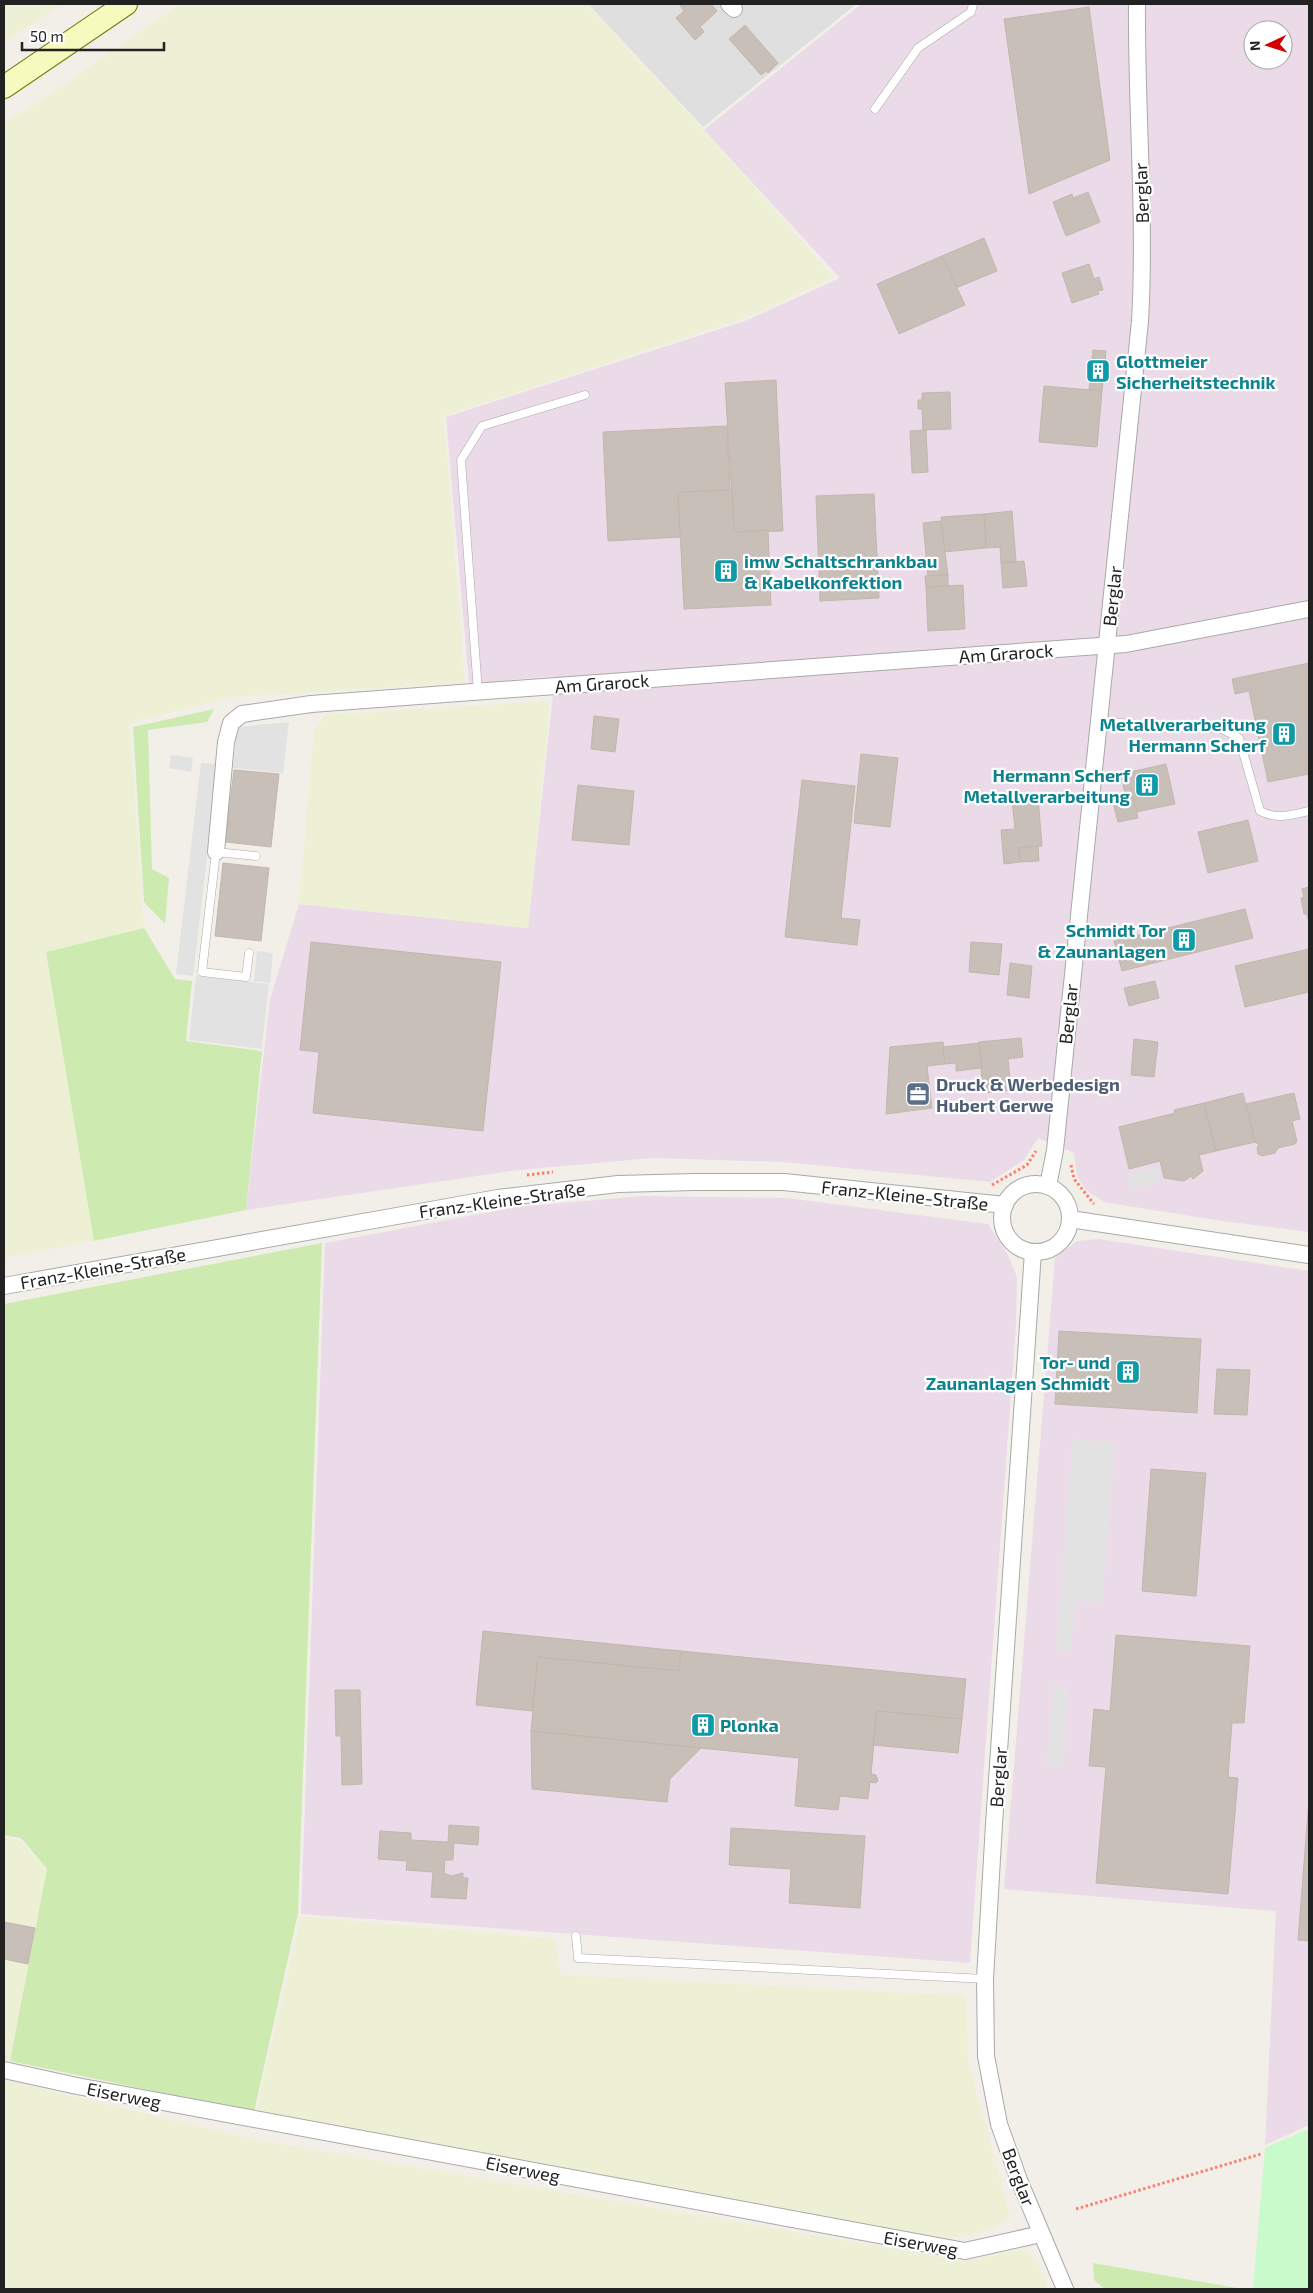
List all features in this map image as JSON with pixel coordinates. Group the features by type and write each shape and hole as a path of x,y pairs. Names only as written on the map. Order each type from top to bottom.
{"main road":[{"path":"4,87 126,4"}],"street":[{"name":"Berglar","path":"1048,1186 1054,1150 1140,321 1144,261 1136,72 1137,4"},
{"name":"Am Grarock","path":"216,852 226,742 231,723 242,714 311,704 1107,646 1309,609"},
{"name":"Franz-Kleine-Straße","path":"4,1286 498,1198 618,1184 784,1182 1005,1206"},
{"path":"1036,1184 1048,1186 1064,1198 1070,1219 1068,1230 1063,1239 1050,1249 1034,1252 1023,1249 1008,1236 1003,1226 1005,1206 1014,1194 1026,1186 1036,1184"},
{"path":"1070,1219 1309,1255"},
{"name":"Berglar","path":"1034,1252 985,1979 986,2056 999,2124 1041,2234 1065,2289"},
{"name":"Eiserweg","path":"4,2070 87,2088 965,2251 1041,2234"}],"lane":[{"path":"875,109 918,48 971,12 973,4"},
{"path":"478,692 461,460 482,426 585,395"},
{"path":"1098,720 1160,728 1198,726 1222,729 1239,738 1260,811 1271,816 1285,817 1309,811"},
{"path":"249,953 246,977 202,972 216,852 256,856"},
{"path":"576,1936 578,1958 985,1979"}],"path":[{"path":"1054,1150 1069,1157 1074,1179 1092,1204 1102,1206"},
{"path":"1076,2209 1261,2154"}],"shaded area":[{"path":"588,4 852,4 854,6 703,127"},
{"path":"861,4 1309,4 1309,1232 1215,1220 1104,1202 1086,1190 1077,1176 1074,1153 1038,1138 1024,1160 990,1182 783,1162 653,1158 519,1170 246,1210 270,999 299,904 528,928 555,676 469,684 446,417 745,321 840,278 704,130"},
{"path":"289,722 283,773 233,768 237,727"},
{"path":"171,755 193,758 191,772 169,768"},
{"path":"201,763 218,764 193,976 176,974"},
{"path":"257,951 273,953 270,983 254,981"},
{"path":"196,976 269,984 262,1049 189,1040"},
{"path":"1157,1167 1161,1182 1132,1189 1128,1173"},
{"path":"642,1196 787,1198 988,1224 1008,1255 1017,1277 1016,1325 970,1963 301,1914 325,1243 516,1207"},
{"path":"1099,1239 1309,1271 1309,2125 1265,2145 1276,1911 1004,1889 1055,1258 1077,1241"},
{"path":"1073,1439 1115,1443 1102,1603 1075,1601 1071,1651 1056,1650"},
{"path":"1053,1686 1068,1687 1063,1765 1047,1764"}],"green space":[{"path":"4,4 64,4 4,42"},
{"path":"180,4 587,4 704,130 834,277 754,315 444,416 465,683 232,697 130,723 144,928 46,952 94,1241 4,1258 4,123 46,97"},
{"path":"550,701 528,928 299,904 314,731 325,715"},
{"path":"214,709 207,722 148,730 152,869 169,878 165,924 144,902 133,727"},
{"path":"144,928 175,979 192,981 186,1041 262,1051 246,1210 94,1241 46,952"},
{"path":"322,1243 298,1913 254,2112 10,2061 47,1869 21,1838 4,1835 4,1304"},
{"path":"4,1837 19,1840 47,1870 10,2061 4,2060"},
{"path":"301,1916 555,1939 561,1975 966,1996 968,2059 1010,2217 990,2230 947,2239 256,2112"},
{"path":"4,2080 257,2140 965,2261 1024,2248 1038,2262 1048,2289 4,2289"},
{"path":"1309,2129 1309,2289 1253,2289 1265,2148"},
{"path":"1093,2263 1243,2289 1105,2289 1094,2280"}],"building":[{"path":"679,4 711,4 717,11 700,27 704,32 695,40 676,18 684,11"},
{"path":"1089,7 1110,160 1029,194 1004,19"},
{"path":"745,25 778,63 768,73 766,71 761,75 729,39"},
{"path":"1088,192 1100,222 1066,236 1053,202 1072,194 1073,198"},
{"path":"984,238 997,271 956,288 942,256"},
{"path":"942,256 965,305 899,334 877,284"},
{"path":"1089,264 1094,279 1099,277 1103,290 1098,291 1099,294 1072,303 1062,273"},
{"name":"Glottmeier Sicherheitstechnik","path":"1093,350 1106,351 1102,391 1089,390"},
{"path":"776,380 783,531 734,532 725,383"},
{"path":"1044,386 1102,391 1097,447 1039,442"},
{"path":"950,392 951,429 923,430 922,409 918,409 918,400 922,400 922,393"},
{"path":"727,426 730,490 678,492 680,537 608,541 603,432"},
{"path":"926,430 928,472 912,473 910,431"},
{"name":"imw Schaltschrankbau & Kabelkonfektion","path":"732,490 734,532 768,530 771,605 684,609 678,492"},
{"path":"874,494 879,598 820,601 816,496"},
{"path":"1012,511 1016,561 1001,563 1000,547 986,548 984,514"},
{"path":"984,514 986,548 943,552 941,517"},
{"path":"941,521 948,575 928,576 923,523"},
{"path":"1024,561 1027,586 1003,588 1001,563"},
{"path":"948,575 948,586 926,587 925,576"},
{"path":"963,585 965,629 928,631 926,587"},
{"name":"Metallverarbeitung Hermann Scherf","path":"1309,663 1309,774 1268,782 1249,691 1235,694 1232,679"},
{"path":"594,716 619,719 615,752 591,749"},
{"path":"861,754 898,758 890,827 854,823"},
{"name":"Hermann Scherf Metallverarbeitung","path":"1166,764 1175,804 1136,812 1133,797 1126,799 1121,774"},
{"path":"234,770 279,774 271,847 225,842"},
{"path":"802,780 855,786 841,918 860,920 857,945 785,937"},
{"path":"578,785 634,791 629,845 572,840"},
{"path":"1133,797 1138,818 1118,822 1113,802"},
{"path":"1038,798 1042,846 1019,848 1020,862 1004,864 1001,830 1015,829 1012,800"},
{"path":"1248,820 1258,861 1208,873 1198,832"},
{"path":"1038,846 1039,861 1020,862 1019,848"},
{"path":"223,863 269,868 261,941 215,936"},
{"path":"1309,887 1309,923 1307,914 1304,914 1301,898 1304,898 1302,889"},
{"name":"Schmidt Tor & Zaunanlagen","path":"1245,909 1253,938 1122,971 1114,941"},
{"path":"311,942 501,962 483,1131 313,1113 319,1052 300,1050"},
{"path":"971,942 1002,944 999,975 969,972"},
{"path":"1309,949 1309,992 1245,1007 1235,966"},
{"path":"1010,963 1032,966 1029,998 1007,995"},
{"path":"1155,981 1159,998 1129,1006 1124,988"},
{"path":"1021,1038 1023,1057 1008,1059 1011,1089 1014,1090 983,1093 979,1042"},
{"path":"1134,1039 1158,1042 1154,1077 1131,1075"},
{"path":"943,1042 945,1064 927,1066 932,1108 886,1114 890,1047"},
{"path":"979,1043 982,1068 956,1071 956,1063 945,1064 943,1047"},
{"path":"1243,1093 1255,1142 1216,1151 1204,1103"},
{"path":"1294,1093 1300,1119 1292,1121 1297,1141 1295,1144 1278,1148 1275,1153 1262,1156 1258,1154 1257,1148 1259,1145 1255,1142 1246,1104"},
{"path":"1204,1103 1216,1151 1199,1155 1203,1171 1193,1179 1191,1176 1184,1181 1164,1178 1160,1161 1129,1169 1119,1127 1175,1113 1174,1110"},
{"name":"Tor- und Zaunanlagen Schmidt","path":"1059,1331 1201,1339 1197,1413 1055,1404"},
{"path":"1217,1369 1250,1370 1247,1415 1214,1414"},
{"path":"1151,1469 1206,1473 1196,1596 1142,1591"},
{"path":"483,1631 681,1651 679,1671 538,1657 532,1711 476,1705"},
{"path":"1116,1635 1250,1646 1244,1723 1232,1723 1228,1777 1238,1778 1228,1894 1096,1883 1106,1767 1089,1766 1094,1709 1110,1711"},
{"name":"Plonka","path":"681,1651 966,1679 962,1719 877,1711 871,1774 876,1775 878,1781 876,1783 870,1782 868,1799 840,1796 838,1810 795,1806 799,1758 531,1731 538,1657 679,1671"},
{"path":"335,1690 360,1690 362,1784 342,1785 341,1736 336,1736"},
{"path":"877,1711 962,1719 958,1753 873,1745"},
{"path":"531,1731 701,1748 670,1779 667,1802 532,1789"},
{"path":"1309,1799 1309,1941 1298,1940"},
{"path":"449,1825 479,1827 478,1845 454,1843 453,1860 445,1860 444,1873 451,1876 463,1873 463,1878 468,1878 466,1899 431,1897 433,1872 406,1870 407,1861 378,1859 380,1831 411,1833 411,1840 448,1842"},
{"path":"731,1828 865,1836 860,1908 789,1903 791,1869 729,1865"},
{"path":"4,1922 35,1928 28,1964 4,1959"}],"place":[{"name":"Glottmeier Sicherheitstechnik","path":"1098,371"},
{"name":"imw Schaltschrankbau & Kabelkonfektion","path":"726,571"},
{"name":"Metallverarbeitung Hermann Scherf","path":"1284,734"},
{"name":"Hermann Scherf Metallverarbeitung","path":"1147,785"},
{"name":"Schmidt Tor & Zaunanlagen","path":"1184,940"},
{"name":"Druck & Werbedesign Hubert Gerwe","path":"918,1094"},
{"name":"Tor- und Zaunanlagen Schmidt","path":"1128,1372"},
{"name":"Plonka","path":"703,1725"}]}
